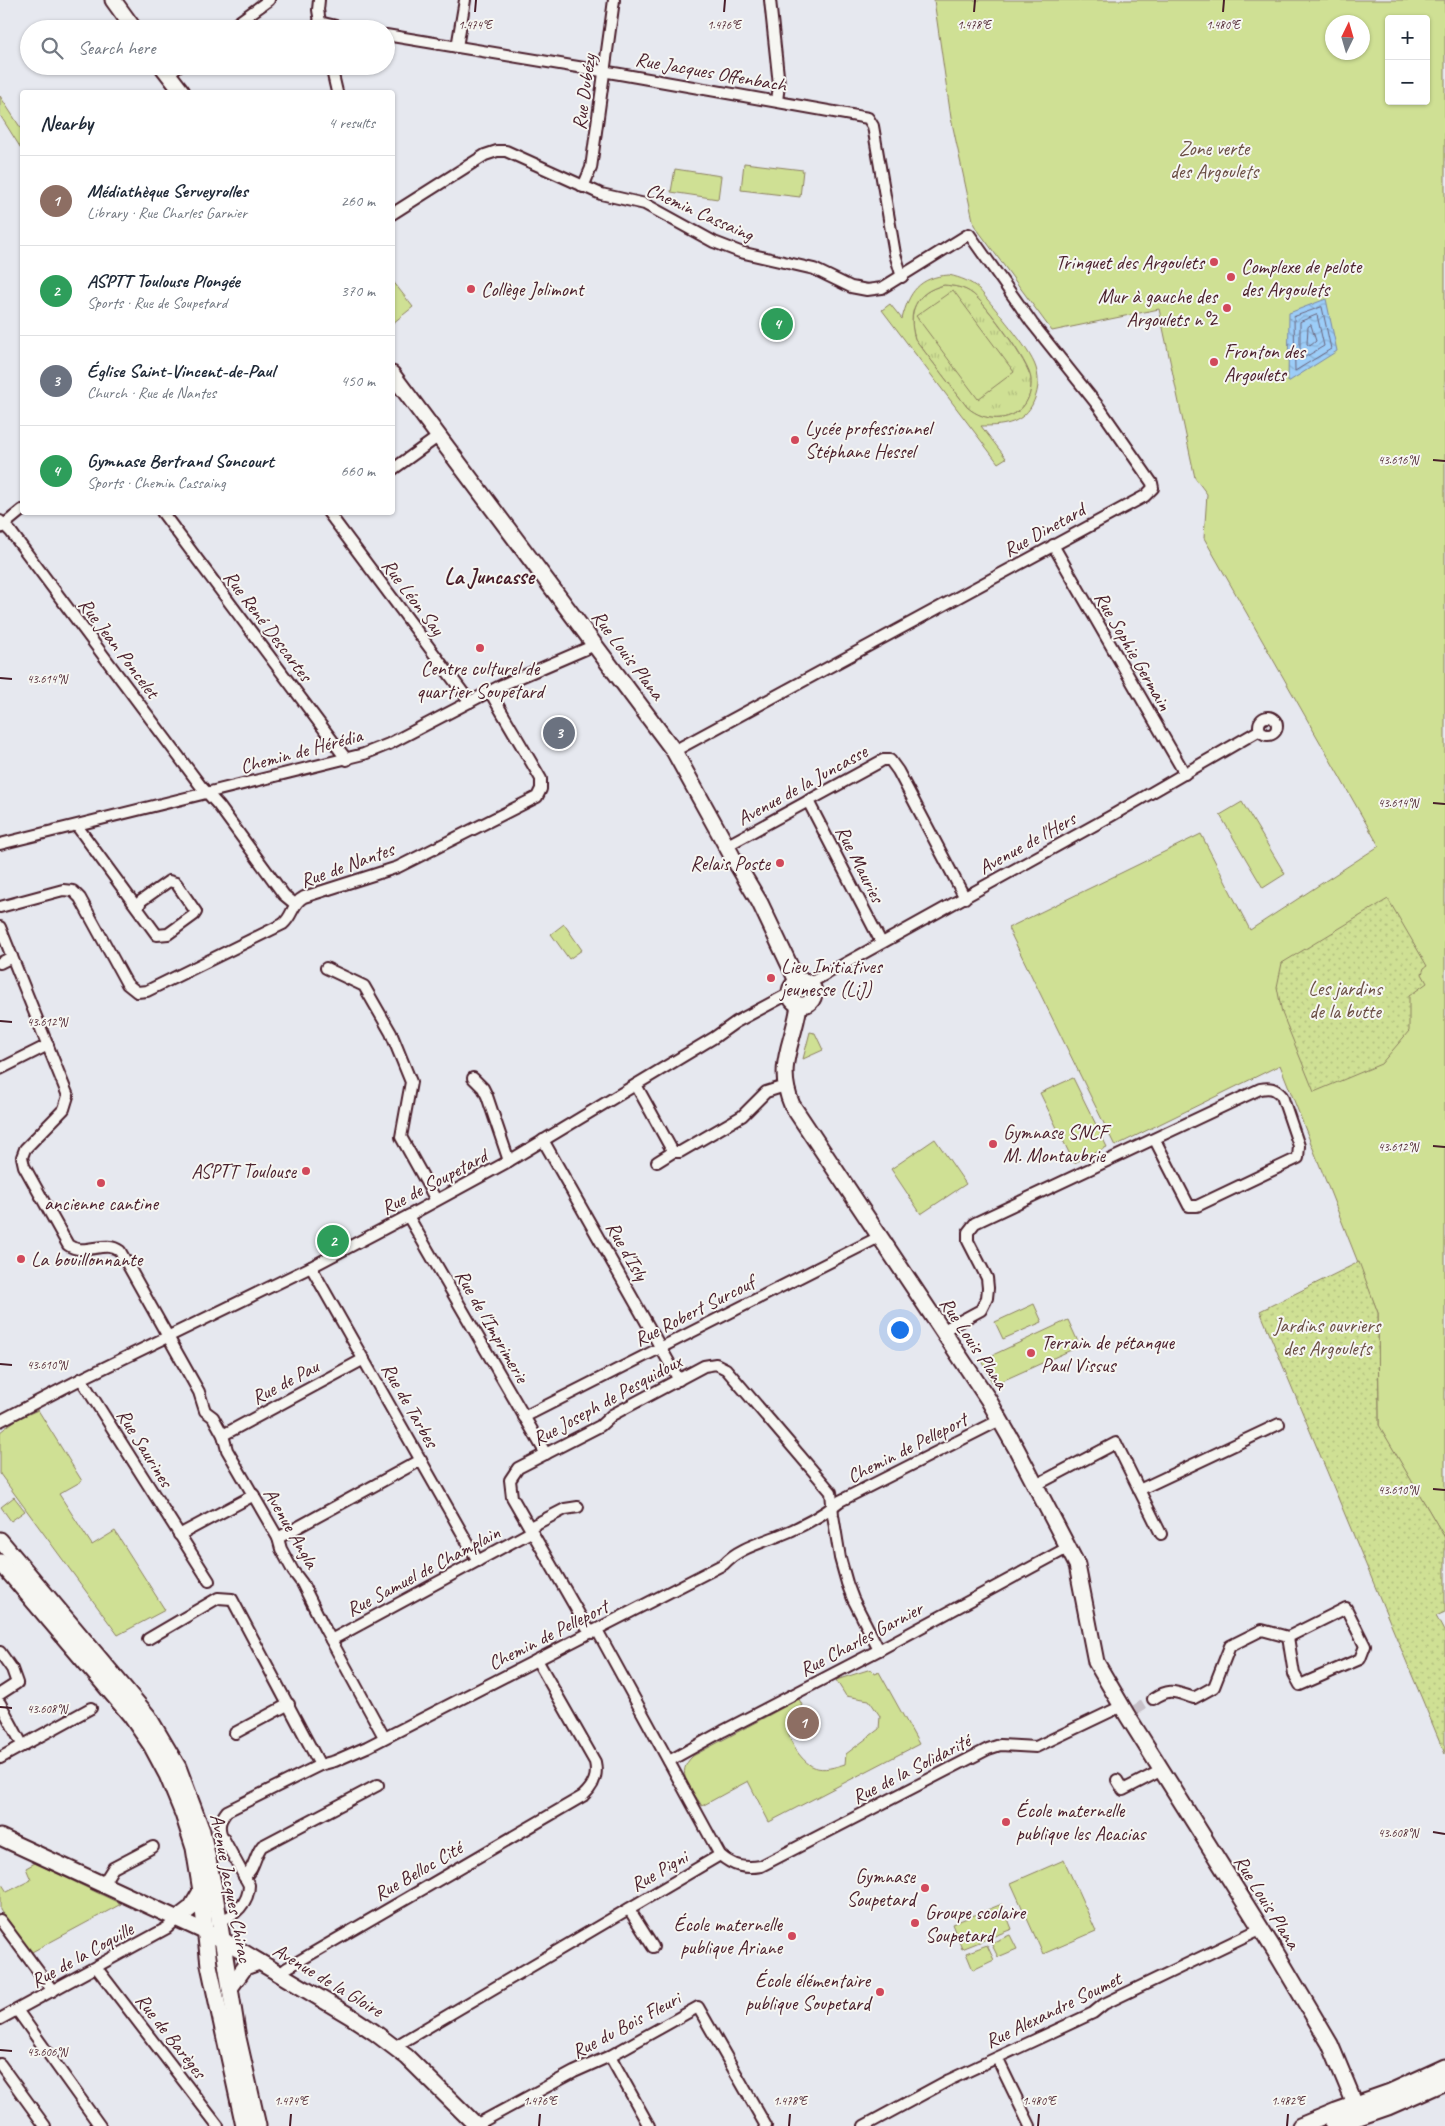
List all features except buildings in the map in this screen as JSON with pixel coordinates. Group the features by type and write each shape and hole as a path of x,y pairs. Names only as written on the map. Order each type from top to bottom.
{"street":[{"path":"113,0 127,20"},
{"path":"241,20 268,0"},
{"path":"319,0 320,20"},
{"path":"457,47 465,0"},
{"name":"Rue Dubézy","path":"583,187 591,168 614,0"},
{"path":"770,0 779,84 777,101"},
{"name":"Rue Jacques Offenbach","path":"395,37 604,71 868,118 873,126 895,254 902,276"},
{"path":"173,75 181,90"},
{"path":"333,75 337,90"},
{"name":"Chemin Cassaing","path":"395,212 486,155 497,151 506,151 601,194 645,204 714,242 740,252 814,269 851,287 867,290 882,288 969,234"},
{"name":"Rue Dinetard","path":"674,751 1146,496 1153,488 1152,483 1099,407 1032,323 969,234"},
{"name":"Rue Louis Plana","path":"395,378 674,751 773,928 799,990 785,1062 784,1086 792,1105 1000,1420 1077,1565 1096,1662 1128,1710 1162,1770 1330,2044 1357,2110"},
{"path":"395,468 439,436"},
{"path":"1,524 20,511"},
{"name":"Rue René Descartes","path":"164,515 347,760"},
{"name":"Rue Léon Say","path":"333,515 470,702"},
{"name":"Rue Jean Poncelet","path":"1,524 11,532 207,794 219,806 284,895 295,904"},
{"name":"Rue Sophie Germain","path":"1053,546 1185,774"},
{"name":"Chemin de Hérédia","path":"0,844 347,760 389,744 490,692 595,645"},
{"name":"Rue de Nantes","path":"0,907 63,890 73,891 80,898 127,984 133,990 142,992 283,924 289,917 295,904 304,896 398,867 537,797 541,789 541,779 490,692"},
{"name":"Avenue de l'Hers","path":"799,990 881,942 965,898 1260,730"},
{"name":"Avenue de la Juncasse","path":"726,846 883,760 890,760 898,771 965,898"},
{"name":"Rue Mauries","path":"808,802 881,942"},
{"path":"77,826 132,903 138,908 154,933 161,936 168,934 196,912 173,881 169,881 141,902 138,908"},
{"path":"0,927 48,1045 0,1069"},
{"path":"0,963 12,957"},
{"path":"326,968 364,986 391,1033 411,1082 401,1137 436,1200"},
{"name":"Rue de Soupetard","path":"0,1421 408,1216 509,1161 715,1037 736,1022 799,990"},
{"name":"Avenue Angla","path":"48,1045 67,1092 68,1100 64,1109 27,1146 22,1157 24,1166 68,1245 77,1250 112,1246 120,1251 167,1338 199,1392 205,1411 213,1417 223,1435 227,1450 278,1538 293,1572 302,1583 384,1737"},
{"path":"473,1078 483,1088 487,1096 509,1161"},
{"path":"636,1085 673,1152"},
{"path":"657,1162 673,1152 680,1152 742,1116 766,1092 784,1086"},
{"path":"942,1331 981,1310 986,1298 987,1278 968,1241 968,1232 975,1223 1260,1089 1269,1087 1277,1090 1282,1096 1298,1146 1298,1158 1198,1206 1189,1206 1155,1140"},
{"name":"Rue d'Isly","path":"543,1140 680,1380"},
{"name":"Rue de l'Imprimerie","path":"408,1216 546,1454"},
{"name":"Rue Robert Surcouf","path":"524,1417 880,1237"},
{"name":"Rue de Tarbes","path":"311,1266 478,1561"},
{"name":"Rue de Pau","path":"223,1435 364,1360"},
{"name":"Rue Joseph de Pesquidoux","path":"595,1631 586,1626 531,1532 512,1497 510,1480 518,1468 600,1426 612,1415 710,1364 721,1365 726,1369 828,1487 832,1496 840,1558 847,1583 852,1598 879,1650"},
{"name":"Rue Saurines","path":"81,1379 209,1581"},
{"name":"Chemin de Pelleport","path":"218,1921 230,1916 246,1900 249,1885 221,1834 219,1826 227,1812 320,1765 335,1761 384,1737 595,1631 724,1564 734,1555 767,1539 779,1536 833,1507 840,1501 1000,1420"},
{"path":"1140,1490 1279,1424"},
{"path":"1036,1485 1116,1444 1161,1534"},
{"path":"278,1538 421,1460"},
{"path":"179,1535 254,1495"},
{"name":"Rue Samuel de Champlain","path":"331,1640 531,1532 532,1526 566,1509 578,1507"},
{"name":"Avenue Jacques Chirac","path":"0,1540 148,1716 167,1745 178,1767 202,1830 214,1888 239,2046 258,2126"},
{"name":"Rue Charles Garnier","path":"669,1761 1069,1547"},
{"name":"Avenue Jacques Chirac","path":"0,1562 131,1716 167,1775 188,1828 201,1891 209,1965 244,2126"},
{"path":"148,1639 218,1598 232,1599 320,1765"},
{"path":"1152,1699 1164,1691 1194,1698 1214,1688 1230,1646 1262,1630 1288,1637 1346,1608 1365,1646 1360,1659 1300,1685 1294,1674 1288,1637"},
{"path":"595,1631 720,1855"},
{"path":"0,1652 8,1662 17,1683 0,1694"},
{"name":"Rue Belloc Cité","path":"280,1974 287,1968 589,1791 595,1781 597,1770 595,1762 537,1660"},
{"path":"0,1703 23,1746"},
{"path":"235,1732 289,1704"},
{"path":"0,1758 91,1708"},
{"name":"Rue de la Solidarité","path":"720,1855 728,1862 739,1866 751,1868 761,1866 988,1749 1000,1746 1036,1747 1128,1710"},
{"path":"1117,1780 1122,1790 1162,1770"},
{"path":"244,1877 250,1873 257,1852 262,1846 378,1784"},
{"name":"Avenue de la Gloire","path":"0,1837 206,1931 366,2026 394,2047 435,2083 475,2126"},
{"path":"103,1884 113,1868 153,1847"},
{"name":"Rue Pigni","path":"394,2047 720,1855"},
{"path":"178,1918 192,1908 201,1891"},
{"path":"629,1909 653,1947"},
{"name":"Rue de la Coquille","path":"0,2019 167,1928 178,1918"},
{"path":"0,1920 53,1991"},
{"name":"Rue Alexandre Soumet","path":"864,2126 948,2080 1086,2016 1104,2004 1260,1929"},
{"path":"230,1988 245,1967 259,1962"},
{"name":"Rue de Barèges","path":"96,1967 218,2126"},
{"name":"Rue du Bois Fleuri","path":"475,2126 574,2072 610,2056 698,2007 766,2126"},
{"path":"17,2010 100,2126"},
{"path":"610,2056 649,2126"},
{"path":"998,2058 1030,2126"},
{"path":"0,2064 45,2126"},
{"path":"1333,2126 1390,2092 1445,2067"},
{"path":"1300,2126 1445,2082"}],"green space":[{"name":"Zone verte des Argoulets","path":"934,0 1445,0 1445,1538 1379,1426 1378,1313 1280,1065 1115,1146 1008,928 1201,834 1250,930 1379,846 1204,538 1207,494 1195,478 1159,309 1052,331 974,225 951,118"},
{"path":"0,96 20,127 20,147 0,115"},
{"path":"744,163 803,170 800,197 741,190"},
{"path":"675,169 721,176 718,199 671,192"},
{"path":"949,275 957,277 979,289 1027,350 1036,368 1038,382 1036,396 1027,412 1010,423 996,426 981,426 1006,458 998,463 882,310 890,304 902,319 908,301 917,288 930,279","holes":["944,285 959,287 973,294 979,300 997,321 1029,371 1031,379 1030,392 1026,403 1019,411 1010,416 988,418 977,414 967,407 915,339 912,320 916,304 926,293"]},
{"path":"395,284 413,307 395,321"},
{"path":"944,285 955,286 973,294 1006,334 1023,360 1031,379 1030,392 1026,403 1019,411 1010,416 988,418 977,414 967,407 915,339 912,320 916,304 926,293"},
{"path":"953,290 1014,372 978,399 916,316"},
{"path":"1242,802 1285,874 1263,888 1220,815"},
{"name":"Les jardins de la butte","path":"1388,899 1427,966 1422,974 1427,983 1409,996 1409,1031 1381,1064 1314,1092 1282,1013 1277,987 1282,963"},
{"path":"564,924 582,950 569,959 551,934"},
{"path":"810,1032 815,1033 823,1050 803,1059"},
{"path":"1073,1078 1107,1147 1074,1163 1040,1093"},
{"path":"935,1139 966,1184 921,1214 891,1169"},
{"name":"Jardins ouvriers des Argoulets","path":"1359,1262 1378,1313 1379,1425 1445,1538 1445,1612 1436,1616 1445,1633 1445,1754 1260,1311"},
{"name":"Terrain de pétanque Paul Vissus","path":"1034,1304 1042,1322 1003,1339 995,1322"},
{"name":"Terrain de pétanque Paul Vissus","path":"1068,1320 1080,1346 993,1385 982,1360"},
{"path":"38,1410 82,1481 59,1494 92,1545 115,1531 165,1610 118,1635 0,1474 0,1432 17,1419"},
{"path":"14,1497 25,1511 11,1521 1,1507"},
{"path":"871,1669 874,1674 879,1672 919,1744 769,1822 748,1781 702,1806 686,1781 685,1768 687,1762 693,1756 799,1699 802,1705 789,1721 788,1727 794,1747 804,1760 814,1767 822,1769 845,1764 846,1754 879,1729 880,1716 869,1700 846,1696 836,1680"},
{"path":"1064,1860 1096,1931 1043,1954 1011,1883"},
{"path":"35,1863 121,1904 30,1953 0,1910 0,1881 7,1892 31,1880 26,1868"},
{"path":"1002,1904 1012,1929 962,1949 952,1924"},
{"path":"1010,1935 1017,1949 998,1957 991,1943"},
{"path":"987,1945 994,1960 973,1970 966,1953"}],"water":[{"path":"1326,299 1337,351 1288,382 1289,313"}],"tunnel":[{"path":"1135,1710 1153,1699"}],"place":[{"name":"Trinquet des Argoulets","path":"1214,262"},
{"name":"Complexe de pelote des Argoulets","path":"1231,277"},
{"name":"Collège Jolimont","path":"471,289"},
{"name":"Mur à gauche des Argoulets n°2","path":"1227,308"},
{"name":"Gymnase Bertrand Soncourt","path":"777,324"},
{"name":"Fronton des Argoulets","path":"1214,362"},
{"name":"Lycée professionnel Stéphane Hessel","path":"795,440"},
{"name":"Centre culturel de quartier Soupetard","path":"480,648"},
{"name":"Église Saint-Vincent-de-Paul","path":"559,733"},
{"name":"Relais Poste","path":"780,863"},
{"name":"Lieu Initiatives jeunesse (LiJ)","path":"771,978"},
{"name":"Gymnase SNCF M. Montaubrie","path":"993,1144"},
{"name":"ASPTT Toulouse","path":"306,1171"},
{"name":"ancienne cantine","path":"101,1183"},
{"name":"ASPTT Toulouse Plongée","path":"333,1241"},
{"name":"La bouillonnante","path":"21,1259"},
{"name":"Terrain de pétanque Paul Vissus","path":"1031,1353"},
{"name":"Médiathèque Serveyrolles","path":"803,1723"},
{"name":"École maternelle publique les Acacias","path":"1006,1822"},
{"name":"Gymnase Soupetard","path":"925,1888"},
{"name":"Groupe scolaire Soupetard","path":"915,1923"},
{"name":"École maternelle publique Ariane","path":"792,1936"},
{"name":"École élémentaire publique Soupetard","path":"880,1992"}],"district":[{"name":"La Juncasse","path":"489,577"}]}
